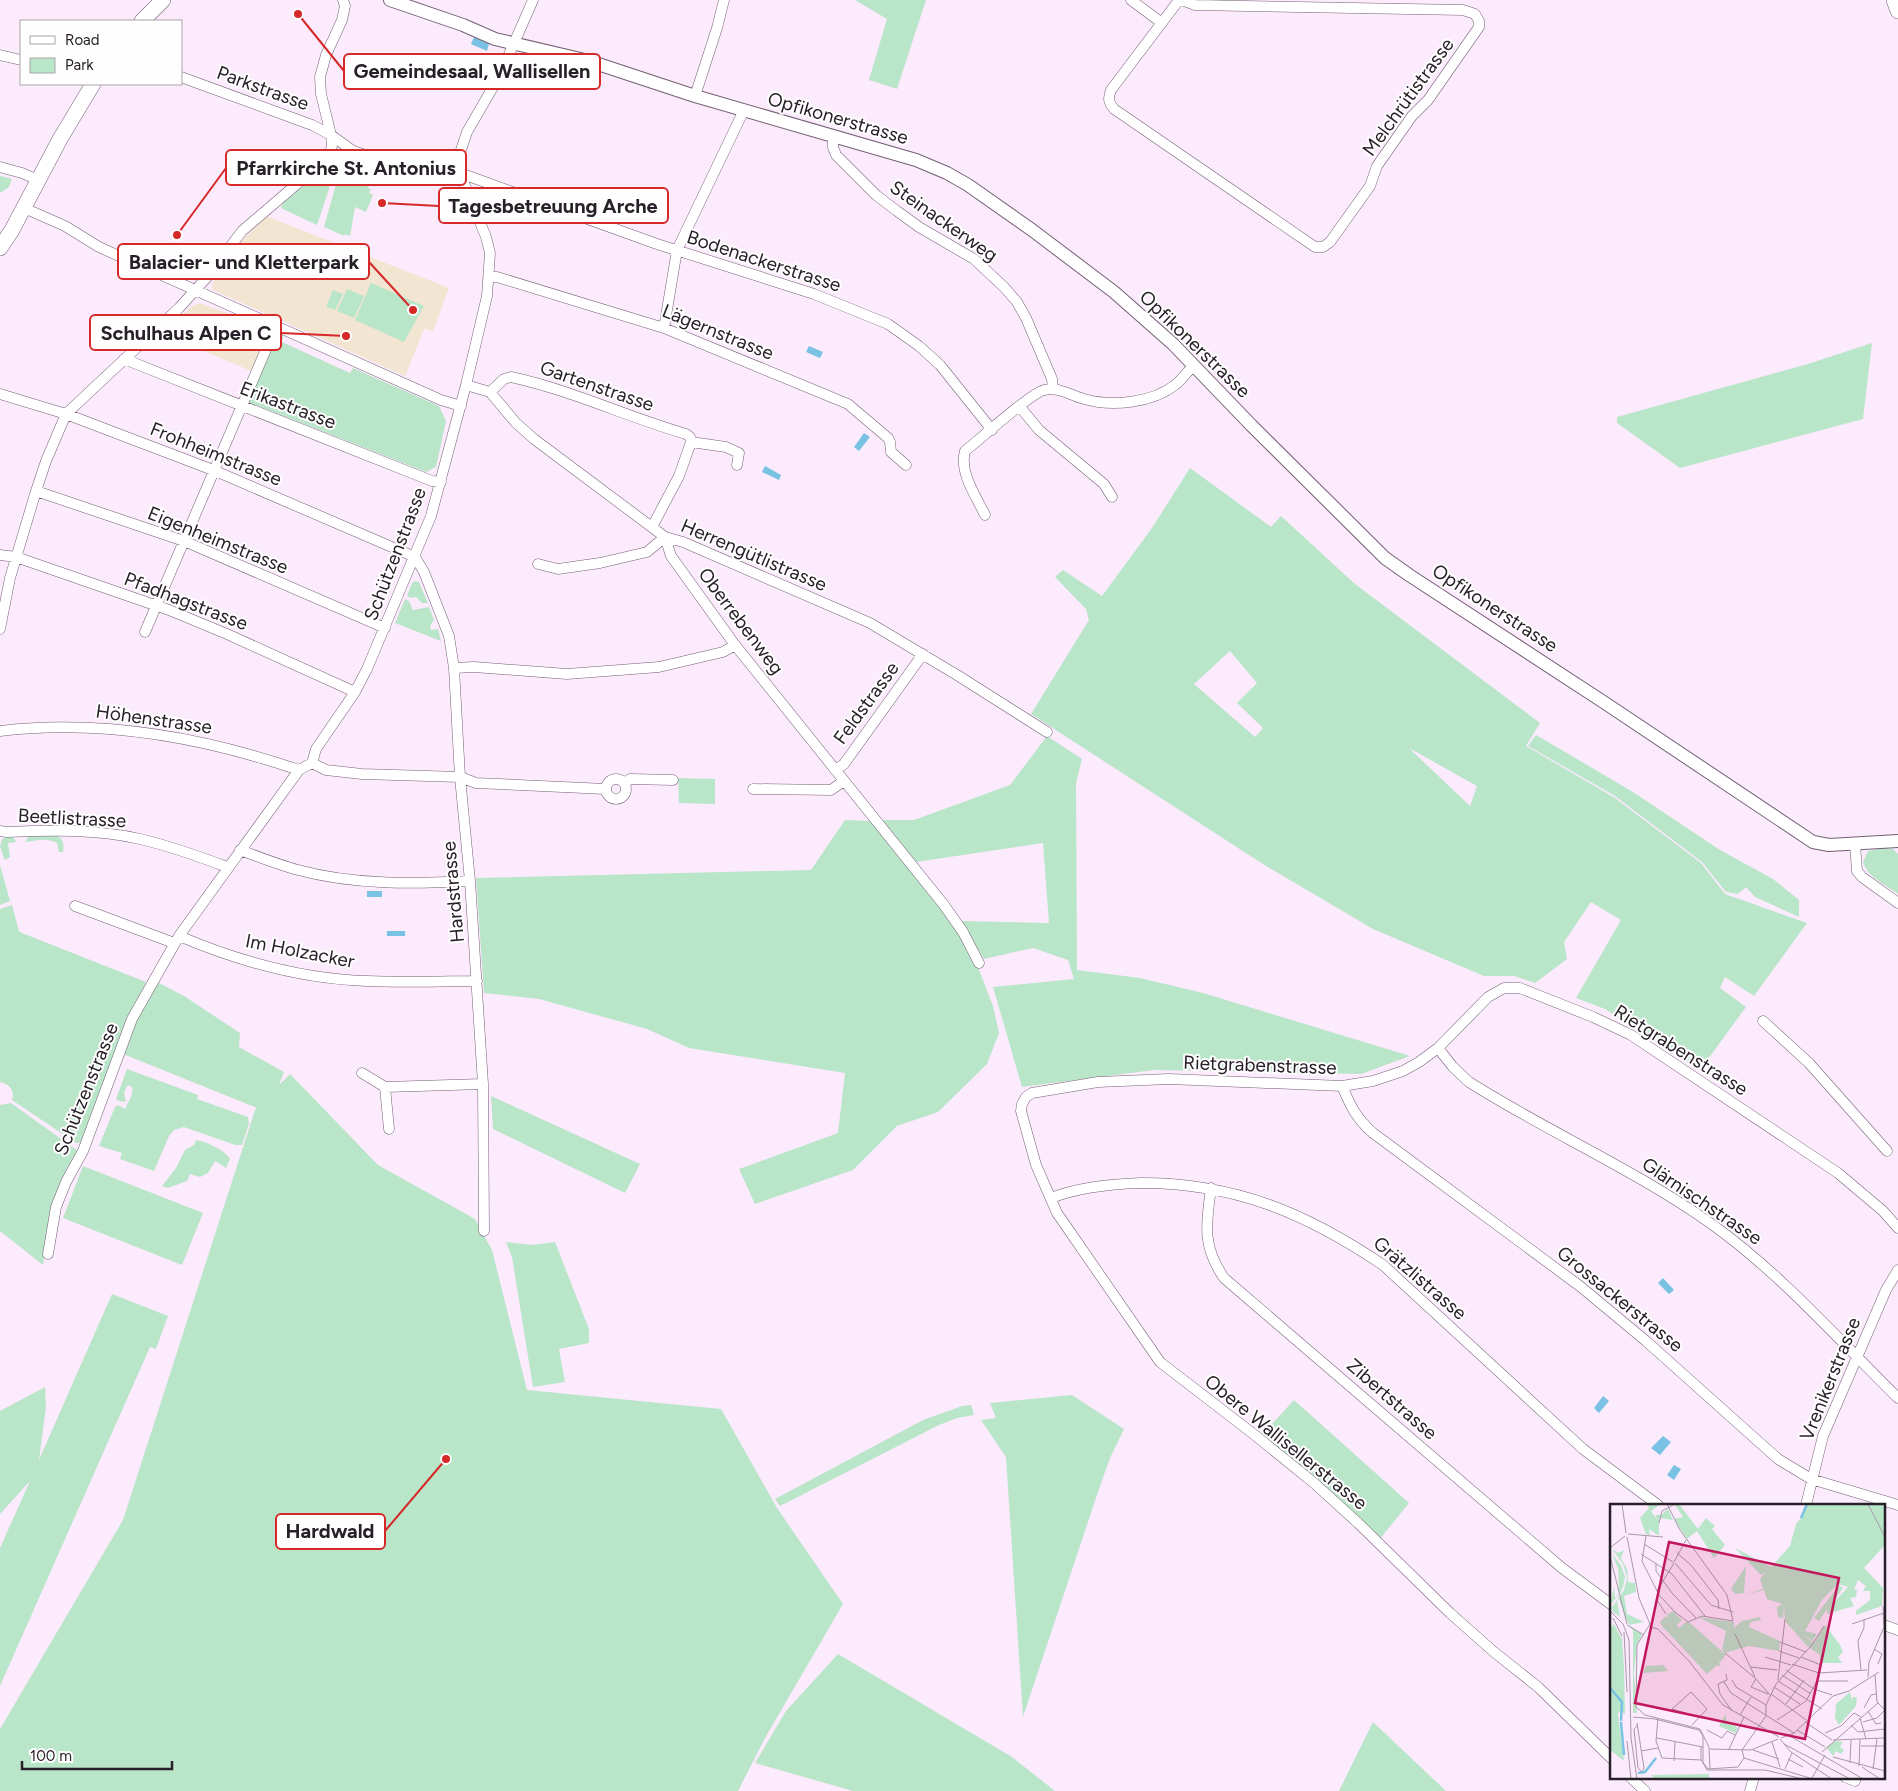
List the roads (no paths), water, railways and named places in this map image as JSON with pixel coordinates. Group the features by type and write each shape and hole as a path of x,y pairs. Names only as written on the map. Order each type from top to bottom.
{"main road":[{"path":"143,20 162,0"},
{"path":"1894,0 1898,11"},
{"path":"0,248 12,230 76,111 92,85"}],"street":[{"path":"0,629 16,558 36,491 46,461 66,414 179,308 242,231 318,166 330,153 332,146 331,135 321,94 320,78 326,56 342,20 345,6 343,0"},
{"name":"Opfikonerstrasse","path":"390,0 514,44 589,61 695,96 916,160 947,173 968,185 1032,230 1107,287 1173,344 1385,558 1409,575 1597,697 1806,838 1823,844 1898,842"},
{"name":"Schützenstrasse","path":"48,1254 56,1208 66,1182 83,1151 132,1019 176,939 299,770 312,763 316,749 355,692 385,628 432,516 466,385 487,296 489,276 490,253 486,237 460,172 460,153 467,132 494,87 533,0"},
{"path":"695,96 724,0"},
{"path":"1131,0 1162,22 1181,0"},
{"name":"Melchrütistrasse","path":"1162,22 1111,90 1108,99 1114,109 1315,247 1323,247 1330,242 1370,186 1377,166 1412,116 1428,100 1479,27 1479,21 1475,14 1463,10 1196,5 1181,0"},
{"path":"0,55 20,60"},
{"name":"Parkstrasse","path":"182,77 312,125 331,135 353,151 375,158 460,172"},
{"path":"664,328 677,250 744,110"},
{"name":"Steinackerweg","path":"834,136 833,147 836,155 876,194 918,227 974,260 1004,287 1017,302 1026,318 1052,379 1053,389"},
{"path":"0,167 38,180"},
{"name":"Bodenackerstrasse","path":"460,172 677,250 814,294 888,324 919,346 940,365 992,430"},
{"path":"24,208 65,226 99,247 441,400 460,406"},
{"name":"Lägernstrasse","path":"489,276 664,328 848,404 888,438 891,452 906,465"},
{"path":"145,632 276,326"},
{"name":"Erikastrasse","path":"124,359 423,477 441,482"},
{"path":"985,515 963,469 962,460 965,451 1040,391 1061,389 1083,399 1100,402 1141,400 1158,395 1176,384 1194,366"},
{"name":"Gartenstrasse","path":"490,392 504,379 511,377 521,379 582,398 648,423 686,434 690,437 691,442 726,447 739,453 737,465"},
{"path":"466,385 490,392"},
{"name":"Herrengütlistrasse","path":"490,392 516,423 534,439 665,537 683,542 870,623 1047,732"},
{"name":"Frohheimstrasse","path":"0,394 66,414 213,470 415,557"},
{"path":"1020,406 1039,430 1104,484 1112,497"},
{"path":"652,527 679,476 691,442"},
{"name":"Eigenheimstrasse","path":"36,491 184,540 385,628"},
{"path":"538,564 558,569 600,563 647,552 665,537"},
{"name":"Oberrebenweg","path":"665,537 671,556 735,645 944,905 963,932 979,963"},
{"name":"Pfadhagstrasse","path":"0,555 16,558 156,605 227,634 355,692"},
{"name":"Hardstrasse","path":"415,557 424,572 449,636 454,668 460,777 470,881 483,1084 484,1231"},
{"path":"454,668 474,667 567,674 659,667 723,652 735,645"},
{"name":"Feldstrasse","path":"836,770 844,764 923,654"},
{"name":"Höhenstrasse","path":"0,731 43,727 144,732 235,750 299,770"},
{"path":"312,763 326,770 362,774 460,777 476,783 606,789"},
{"path":"615,779 624,783 625,794 619,798 609,796 606,789 608,782 615,779"},
{"path":"624,783 630,779 674,780"},
{"path":"753,789 831,790 844,781"},
{"name":"Beetlistrasse","path":"0,831 55,830 99,832 139,839 182,850 227,867"},
{"path":"1855,844 1857,871 1862,877 1898,903"},
{"path":"240,850 298,870 349,880 413,884 470,881"},
{"path":"75,906 176,939"},
{"name":"Im Holzacker","path":"176,939 207,947 259,965 320,977 366,982 477,981"},
{"name":"Rietgrabenstrasse","path":"1026,1096 1041,1090 1060,1087 1143,1079 1342,1086 1373,1081 1396,1074 1419,1062 1438,1048 1488,997 1496,991 1512,987 1533,993 1631,1035 1838,1173 1883,1211 1898,1228"},
{"path":"1762,1022 1808,1063 1887,1150"},
{"name":"Glärnischstrasse","path":"1438,1048 1453,1067 1469,1082 1666,1194 1713,1225 1751,1254 1898,1398"},
{"path":"362,1072 385,1087 483,1084"},
{"name":"Grossackerstrasse","path":"1342,1086 1351,1109 1361,1122 1581,1287 1646,1341 1778,1459 1811,1479 1898,1505"},
{"path":"385,1087 389,1129"},
{"name":"Obere Wallisellerstrasse","path":"1026,1096 1022,1104 1022,1119 1036,1165 1065,1226 1153,1354 1165,1368 1256,1436 1314,1483 1450,1613 1494,1652 1538,1687 1610,1757"},
{"name":"Grätzlistrasse","path":"1051,1198 1080,1189 1124,1184 1163,1183 1211,1188 1257,1200 1307,1219 1349,1242 1383,1265 1582,1449 1657,1504"},
{"name":"Zibertstrasse","path":"1211,1188 1206,1221 1206,1238 1210,1252 1224,1278 1562,1568 1610,1604"},
{"name":"Vrenikerstrasse","path":"1806,1504 1811,1479 1824,1436 1886,1290 1898,1270"},
{"path":"1886,1626 1898,1630"},
{"path":"1631,1778 1645,1791"},
{"path":"1750,1791 1754,1778"}],"water":[{"path":"474,37 489,44 487,51 471,44"},
{"path":"809,346 823,352 820,358 806,352"},
{"path":"864,433 870,437 859,451 854,447"},
{"path":"765,466 781,475 779,480 762,472"},
{"path":"367,891 382,891 382,897 367,897"},
{"path":"387,931 405,931 405,936 387,936"},
{"path":"1663,1278 1674,1290 1669,1294 1658,1283"},
{"path":"1603,1396 1609,1401 1599,1413 1594,1408"},
{"path":"1663,1436 1671,1442 1660,1455 1651,1448"},
{"path":"1674,1465 1681,1469 1674,1480 1667,1475"}],"place":[{"name":"Gemeindesaal, Wallisellen","path":"298,14"},
{"name":"Tagesbetreuung Arche","path":"382,203"},
{"name":"Pfarrkirche St. Antonius","path":"177,235"},
{"name":"Balacier- und Kletterpark","path":"413,310"},
{"name":"Schulhaus Alpen C","path":"346,336"},
{"name":"Hardwald","path":"446,1459"}]}
